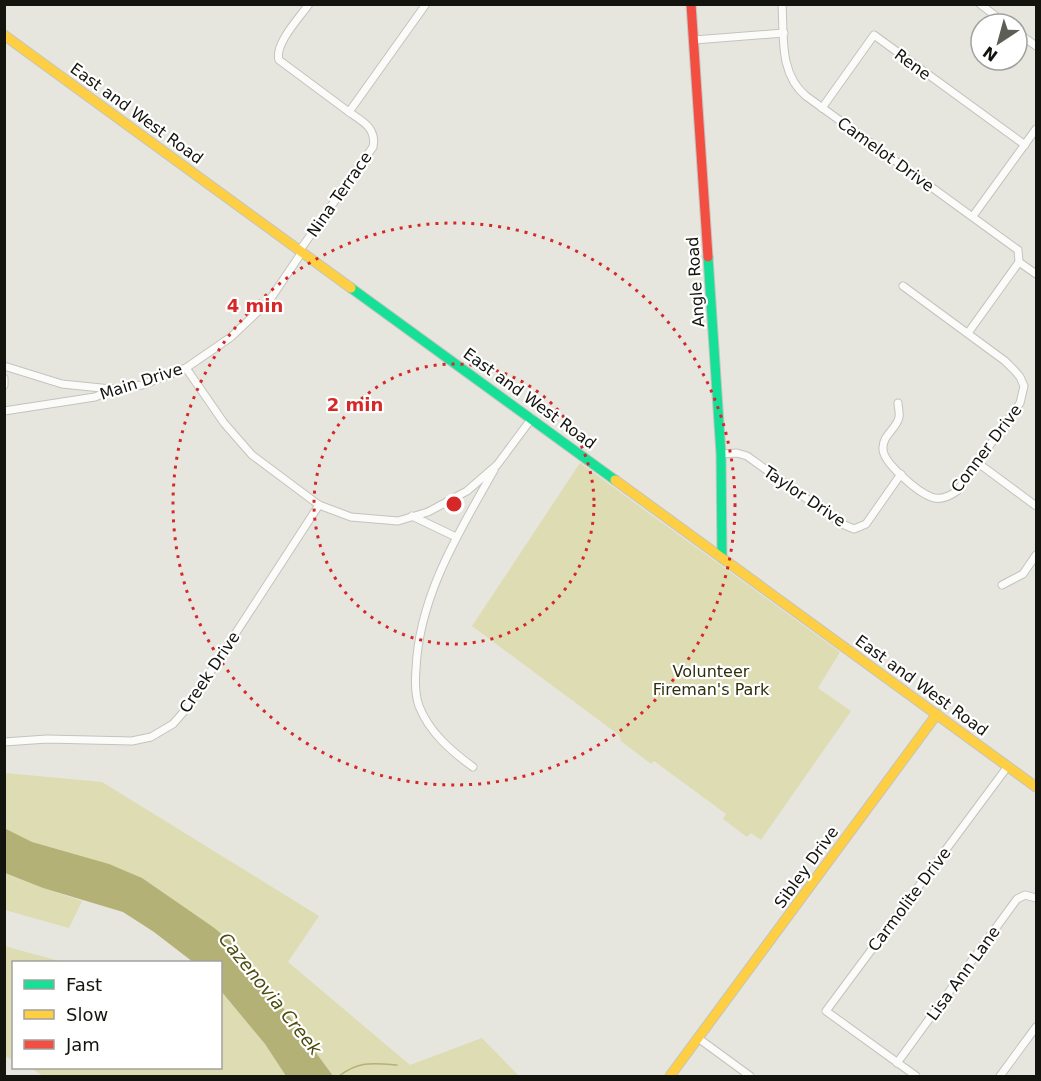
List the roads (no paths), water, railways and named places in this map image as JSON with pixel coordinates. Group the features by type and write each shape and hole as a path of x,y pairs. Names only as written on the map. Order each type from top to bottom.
{"street":[{"name":"Nina Terrace","path":"301,251 373,147 374,135 372,130 350,112 279,60 279,46 309,4"},
{"path":"350,112 426,4"},
{"name":"Angle Road","path":"691,4 721,454 722,558"},
{"name":"Camelot Drive","path":"782,4 786,64 791,80 802,93 1018,250 1019,261 1036,274"},
{"path":"694,40 784,33"},
{"name":"East and West Road","path":"4,35 1036,787"},
{"name":"Rene","path":"822,108 874,35 1025,145"},
{"path":"973,216 1036,129"},
{"name":"Main Drive","path":"4,411 95,397 114,389 142,384 186,368 231,337 269,301 301,251"},
{"path":"903,286 968,333 1019,261"},
{"name":"Conner Drive","path":"898,403 899,418 884,440 883,452 887,461 931,497 949,497 957,491 978,463 1020,402 1024,386 1020,377 1005,361 968,333"},
{"path":"4,366 62,384 114,389"},
{"path":"186,368 224,423 252,454 319,505 351,517 398,521 428,512 467,491 497,465"},
{"path":"4,378 4,385"},
{"path":"473,767 434,732 419,705 415,684 417,646 429,600 456,537 497,465 532,418"},
{"name":"Taylor Drive","path":"721,454 737,453 747,456 842,524 854,529 866,524 901,474"},
{"path":"978,463 1036,506"},
{"name":"Creek Drive","path":"4,742 47,739 132,741 151,737 173,724 187,708 319,505"},
{"path":"412,516 456,537"},
{"path":"1002,585 1023,574 1036,555"},
{"name":"Sibley Drive","path":"670,1077 937,714"},
{"name":"Carmolite Drive","path":"897,1063 826,1011 1008,766"},
{"name":"Lisa Ann Lane","path":"897,1063 1017,899 1025,895 1036,898"},
{"path":"1000,1077 1036,1027"},
{"path":"698,1038 750,1077"},
{"path":"897,1063 916,1077"}],"water":[{"name":"Cazenovia Creek","path":"4,828 32,842 109,864 142,878 213,927 240,949 333,1076 286,1076 265,1044 222,992 222,961 192,961 123,912 43,888 5,873"}],"waterway":[{"path":"339,1076 360,1065 397,1065"}],"park label":[{"name":"Volunteer Fireman's Park","path":"711,680"}]}
